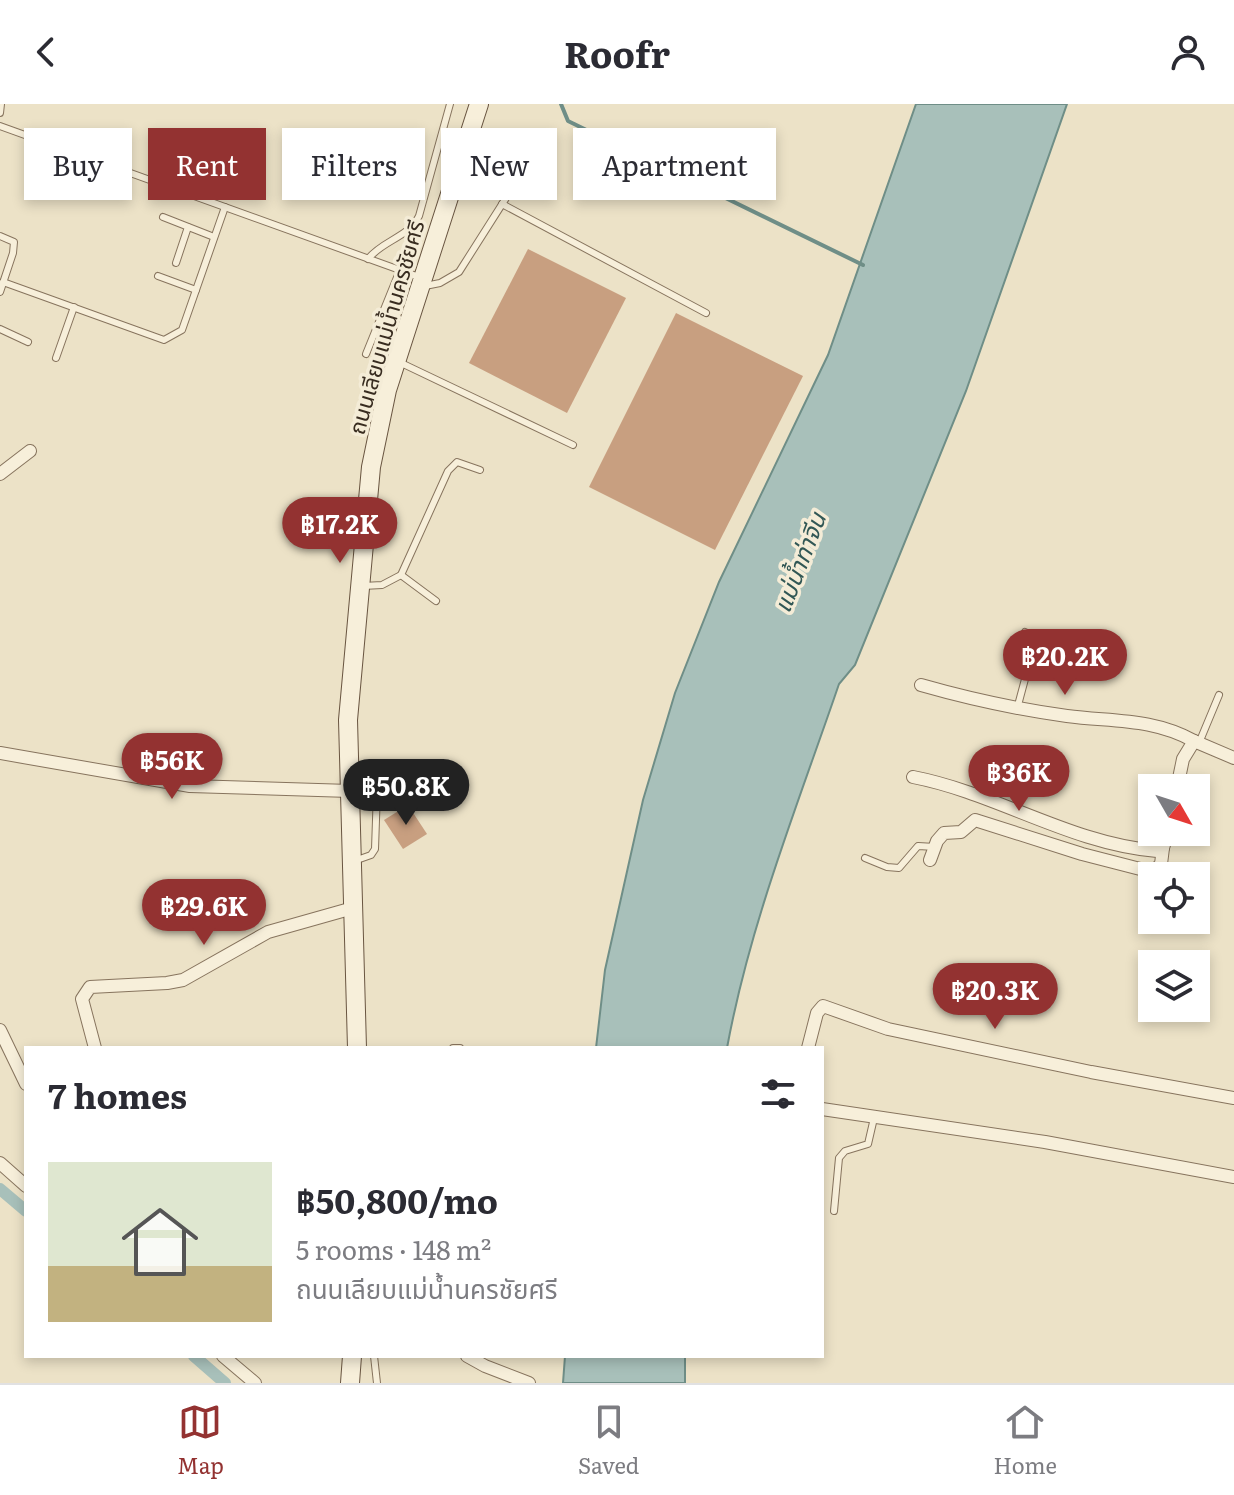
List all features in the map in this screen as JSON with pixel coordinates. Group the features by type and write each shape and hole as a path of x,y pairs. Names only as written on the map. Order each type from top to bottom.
{"main road":[{"name":"ถนนเลียบแม่น้ำนครชัยศรี","path":"357,1046 348,720 371,467 387,390 479,104"},
{"path":"350,1383 352,1358"}],"street":[{"path":"0,474 30,451"},
{"path":"921,685 1017,709 1145,723 1178,733 1234,758"},
{"path":"1180,774 1183,759 1196,742"},
{"path":"0,753 190,786 350,787"},
{"path":"913,777 971,793 1097,839 1150,850 1163,848 1161,864 1148,871 975,820 961,832 944,833 930,860"},
{"path":"94,1046 82,999 90,987 183,980 268,932 353,908"},
{"path":"809,1046 817,1013 823,1006 888,1029 1091,1072 1234,1098"},
{"path":"0,1030 24,1080"},
{"path":"824,1109 873,1120 1045,1142 1234,1177"},
{"path":"0,1163 24,1184"},
{"path":"225,1358 255,1383"},
{"path":"471,1358 529,1383"}],"lane":[{"path":"0,113 1,104"},
{"path":"368,259 376,249 414,227 450,104"},
{"path":"0,126 400,270 420,283 440,283 459,272 505,200"},
{"path":"502,204 706,313"},
{"path":"3,282 164,340 182,330 225,207"},
{"path":"163,217 214,237"},
{"path":"176,263 188,227"},
{"path":"0,236 14,242 0,292"},
{"path":"366,354 400,270"},
{"path":"158,276 196,290"},
{"path":"56,358 74,307"},
{"path":"0,329 28,342"},
{"path":"396,360 573,445"},
{"path":"359,586 382,585 401,575 448,471 457,462 480,470"},
{"path":"401,575 436,601"},
{"path":"1017,709 1036,638 1025,632"},
{"path":"1196,742 1219,695"},
{"path":"350,787 374,784 377,790 375,849 371,855 351,862"},
{"path":"865,858 887,867 899,868 918,846 935,847"},
{"path":"834,1211 839,1158 845,1151 864,1147 870,1140 873,1120"},
{"path":"374,1358 377,1383"}],"water":[{"name":"แม่น้ำท่าจีน","path":"916,104 1067,104 966,391 855,665 839,684 748,955 727,1046 596,1046 605,970 643,800 675,693 719,582 828,355"},
{"path":"565,1358 685,1358 685,1383 563,1383"}],"building":[{"path":"528,249 626,298 567,413 469,363"},
{"path":"676,313 803,376 715,550 589,487"},
{"path":"408,805 427,834 403,849 384,820"}],"waterway":[{"path":"561,104 568,121 863,265"},
{"path":"0,1189 24,1209"},
{"path":"196,1358 225,1383"}]}
